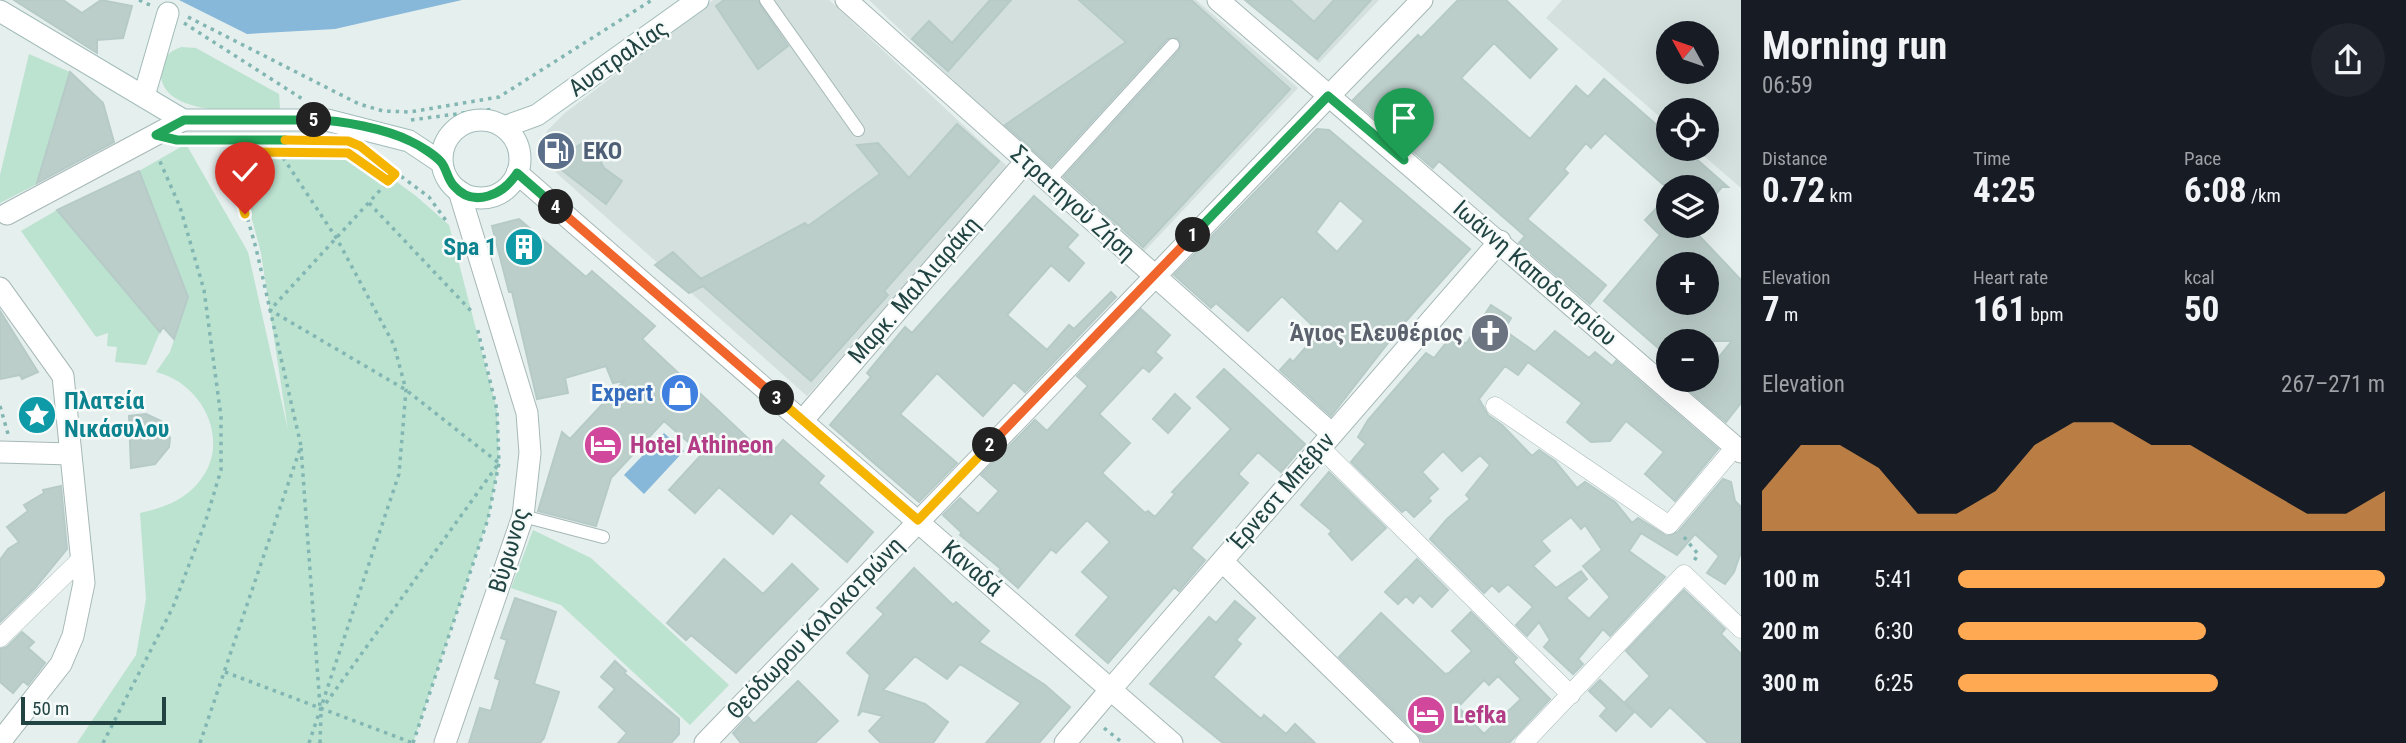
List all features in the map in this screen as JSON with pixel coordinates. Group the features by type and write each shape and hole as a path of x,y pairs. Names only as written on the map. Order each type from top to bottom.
{"street":[{"name":"Αυστραλίας","path":"537,115 698,0"},
{"name":"Στρατηγού Ζήση","path":"846,0 1154,275 1326,440"},
{"name":"Ιωάννη Καποδιστρίου","path":"1219,0 1738,450"},
{"name":"Θεόδωρου Κολοκοτρώνη","path":"705,743 1422,0"},
{"path":"0,12 184,120"},
{"path":"144,96 175,13"},
{"path":"7,214 184,120 327,120 410,141 448,138 467,122 537,115"},
{"path":"448,138 442,163 446,175 459,191 476,197 489,197 501,192 517,173 519,148 537,115"},
{"path":"503,117 519,148"},
{"path":"410,141 442,163"},
{"name":"Μαρκ. Μαλλιαράκη","path":"803,420 1026,161"},
{"name":"Καναδά","path":"517,173 1172,743"},
{"name":"Βύρωνος","path":"445,743 523,516 530,453 527,413 459,191"},
{"name":"Έρνεστ Μπέβιν","path":"1065,743 1500,241"},
{"path":"0,288 63,376 84,583 79,613 61,664 0,742"},
{"path":"1495,406 1669,525 1738,450"},
{"path":"1326,440 1571,695"},
{"path":"6,452 71,454"},
{"path":"0,638 82,558"},
{"path":"1222,561 1409,743"},
{"path":"1524,743 1684,574 1741,629"}],"lane":[{"path":"766,0 858,130"},
{"path":"1049,181 1173,45"},
{"path":"523,516 603,537"}],"path":[{"path":"139,0 175,13 359,104 383,111 410,112 499,97 652,0"},
{"path":"175,13 311,105"},
{"path":"402,120 503,117"},
{"path":"103,743 173,607 205,523 221,470 220,404 204,290 180,207 160,159 143,142"},
{"path":"360,146 429,198 449,225"},
{"path":"320,743 321,710 301,446 256,248 231,162 246,152 348,153 388,181"},
{"path":"280,153 337,239 394,345 407,390 399,474 309,743"},
{"path":"270,310 395,174"},
{"path":"369,203 474,314"},
{"path":"225,673 413,743 488,519 499,463 497,410 470,301"},
{"path":"270,310 407,390 499,463"},
{"path":"0,406 6,452"},
{"path":"200,743 301,446"},
{"path":"321,710 499,463"},
{"path":"1679,533 1694,546 1698,554 1684,574"},
{"path":"1098,735 1104,728 1123,743"}],"shaded area":[{"path":"713,0 829,0 1009,168 807,396 543,161 537,152 547,131 565,113"},
{"path":"869,0 1196,0 1298,88 1139,257"},
{"path":"1248,0 1379,0 1319,63"},
{"path":"1562,0 1741,0 1741,188 1710,161 1719,161 1719,98 1656,98 1656,114 1546,18"}],"green space":[{"path":"181,47 196,48 279,94 280,108 277,111 227,111 189,104 174,97 164,86 161,70 167,56"},
{"path":"29,54 70,72 37,184 0,203 0,175"},
{"path":"186,144 248,252 288,430 261,253 239,170 248,158 349,147 416,196 449,225 497,410 499,463 488,519 413,743 77,743 136,655 146,599 140,513 172,503 186,495 208,467 213,450 208,417 199,401 173,378 156,372 170,352 188,297 139,171"},
{"path":"57,210 160,332 146,365 115,362 117,347 107,346 108,333 96,337 21,231"},
{"path":"533,530 591,558 729,685 690,725 561,605 511,588"}],"water":[{"path":"179,0 462,0 335,29 247,34"},
{"path":"664,433 684,451 644,494 624,475"}],"building":[{"path":"14,0 63,0 82,13 101,0 132,6 123,38 97,40 97,53"},
{"path":"724,0 757,0 788,46 758,69 716,6"},
{"path":"990,0 1011,0 948,71 912,39 929,21 952,43"},
{"path":"1079,0 1191,0 1290,89 1143,247 1064,177 1179,51 1181,43 1178,38 1167,39 1051,166 1005,125 1126,42"},
{"path":"1245,0 1290,0 1314,22 1334,0 1371,0 1317,59"},
{"path":"1458,0 1506,0 1557,49 1530,78 1494,43 1461,78 1530,139 1576,86 1588,97 1604,79 1656,124 1656,161 1699,161 1714,175 1656,175 1656,178 1605,133 1591,148 1586,143 1564,169 1568,173 1527,219 1606,285 1590,304 1519,243 1525,236 1439,161 1433,168 1353,100 1418,35 1421,38"},
{"path":"70,72 103,103 114,142 37,183"},
{"path":"957,124 999,161 884,291 888,295 811,381 703,286 689,293 655,265 673,252 701,279 805,223 808,226 880,174 857,145 878,143 909,178"},
{"path":"1317,129 1329,130 1470,249 1399,329 1331,416 1280,370 1290,359 1293,362 1319,332 1282,296 1248,331 1216,303 1211,308 1174,275","holes":["1340,200 1364,221 1337,252 1316,232"]},
{"path":"552,137 571,150 588,140 604,168 622,181 606,204 541,154"},
{"path":"139,171 188,297 174,339 163,327 160,332 57,210"},
{"path":"1719,179 1728,187 1722,187 1719,190"},
{"path":"1034,196 1078,235 1067,247 1084,263 1069,281 1051,265 1007,315 1047,350 1069,325 1074,329 1111,292 1116,297 1025,392 1014,382 983,416 937,373 900,414 957,463 919,502 830,425 871,377 867,373 905,327 912,333"},
{"path":"1656,209 1656,231 1645,220"},
{"path":"519,219 586,277 592,271 655,326 642,339 768,457 783,440 824,476 818,483 873,532 847,562 791,513 773,534 719,487 695,513 669,490 702,454 664,421 611,478 596,526 538,511 562,432 570,439 624,381 613,383 606,366 565,378 568,393 537,399 512,292 509,292 492,226"},
{"path":"1657,238 1701,238 1715,252 1656,252 1656,315 1719,315 1719,257 1741,280 1741,403 1726,422 1691,392 1719,392 1719,357 1732,341 1719,341 1719,329 1656,329 1656,346 1604,301"},
{"path":"1491,305 1511,318 1504,330 1535,352 1555,331 1589,358 1595,352 1612,366 1616,361 1718,449 1675,501 1645,474 1664,452 1626,421 1610,441 1591,442 1567,422 1582,403 1528,362 1518,375 1505,366 1479,399 1488,415 1502,425 1532,456 1539,450 1555,461 1577,488 1585,482 1615,502 1632,523 1638,518 1667,536 1678,532 1723,479 1731,482 1735,501 1741,507 1741,552 1734,572 1725,584 1707,573 1719,556 1695,534 1677,555 1641,533 1629,551 1665,577 1610,636 1603,629 1578,659 1583,664 1573,674 1544,647 1550,640 1539,622 1527,636 1516,625 1533,607 1508,584 1499,592 1492,585 1484,593 1430,539 1447,519 1470,499 1466,495 1490,465 1480,455 1462,471 1443,451 1422,472 1438,489 1428,498 1431,501 1414,517 1406,509 1402,512 1351,462 1366,444 1358,437 1368,420 1426,353 1434,358 1453,334 1466,344","holes":["1571,517 1581,529 1585,525 1602,550 1583,566 1610,597 1589,619 1566,598 1587,579 1581,571 1556,588 1533,566 1550,551 1541,541"]},
{"path":"1141,309 1170,335 1155,352 1162,358 1149,372 1143,367 1099,414 1130,443 1102,473 1145,513 1148,511 1155,517 1175,494 1172,492 1231,429 1197,397 1224,369 1305,444 1281,472 1258,452 1238,474 1248,483 1191,548 1205,560 1179,591 1174,587 1108,663 1076,635 1109,597 1082,572 1110,542 1087,520 1056,553 1051,549 1018,588 999,571 1001,569 960,535 962,533 943,515 960,498 978,514 999,491 981,475 1035,420 1047,431 1088,386 1077,376"},
{"path":"0,311 38,372 22,379 20,375 0,379"},
{"path":"1175,394 1190,408 1168,433 1153,419"},
{"path":"146,414 161,421 170,438 169,447 155,464 131,468 129,416"},
{"path":"1329,472 1386,528 1352,560 1329,534 1332,531 1301,505"},
{"path":"61,486 67,549 35,588 0,622 0,560 8,549 19,542 7,527 28,511 24,505 44,493 43,490"},
{"path":"724,559 763,594 792,564 818,589 736,673 691,635 686,640 667,623"},
{"path":"1417,559 1448,590 1432,607 1420,595 1413,603 1406,596 1398,604 1385,592"},
{"path":"914,568 953,605 956,602 989,631 979,642 1045,685 1070,707 1039,743 986,743 1021,703 960,664 947,679 915,656 883,690 925,704 948,722 933,743 881,743 869,731 883,716 862,711 858,716 870,675 847,653 884,614 877,608"},
{"path":"1684,590 1725,629 1721,634 1741,654 1741,743 1708,743 1670,707 1651,727 1625,702 1650,676 1626,651"},
{"path":"515,598 556,612 534,684 559,692 540,743 469,743 480,708 491,711 500,680 495,678 507,640 501,638"},
{"path":"1235,601 1255,618 1236,640 1241,644 1213,677 1261,719 1264,715 1286,734 1295,724 1315,743 1223,743 1150,684 1209,617 1216,623"},
{"path":"1471,612 1517,658 1513,662 1550,699 1509,743 1423,743 1418,734 1339,657 1381,613 1445,674 1472,651 1452,631","holes":["1498,676 1521,699 1484,734 1458,707 1484,680 1489,685"]},
{"path":"22,632 34,642 28,648 45,663 28,685 23,681 13,693 0,682 0,649 7,647"},
{"path":"615,661 626,671 624,673 679,719 679,734 671,743 618,743 627,733 599,707 615,689 601,677"},
{"path":"1600,680 1634,712 1616,731 1600,716 1607,708 1589,691"},
{"path":"798,681 838,721 815,743 741,743 733,733 748,717 754,724"}],"place":[{"name":"EKO","path":"556,151"},
{"name":"Spa 1","path":"524,247"},
{"name":"Άγιος Ελευθέριος","path":"1490,333"},
{"name":"Expert","path":"680,393"},
{"name":"Πλατεία Νικάσυλου","path":"37,415"},
{"name":"Hotel Athineon","path":"603,445"},
{"name":"Lefka","path":"1426,715"}],"route":[{"path":"245,214 231,162 246,152 348,153 357,156 388,181 395,174 360,146 348,141 177,140 156,135 184,120 327,120 356,125 410,141 442,163 453,186 476,197 489,197 501,192 517,173 918,520 1328,96 1404,160"}]}
